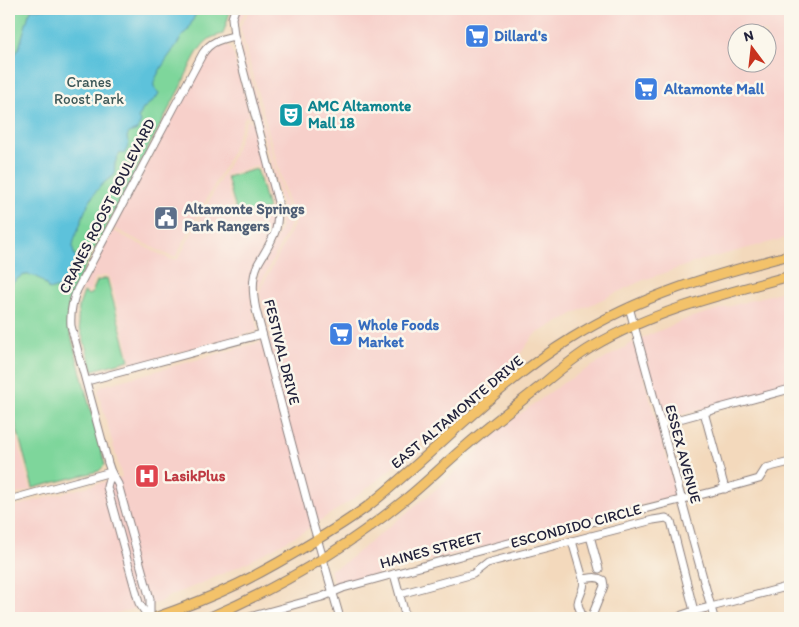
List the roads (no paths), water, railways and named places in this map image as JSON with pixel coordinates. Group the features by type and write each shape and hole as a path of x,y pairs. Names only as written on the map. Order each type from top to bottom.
{"main road":[{"name":"EAST ALTAMONTE DRIVE","path":"154,618 238,584 280,562 317,539 366,506 404,476 487,400 532,365 595,324 629,307 671,290 716,275 790,255"},
{"path":"208,618 296,576 355,537 402,502 468,444 557,372 591,348 633,326 705,299 790,276"}],"street":[{"name":"FESTIVAL DRIVE","path":"235,9 232,18 234,36 278,202 276,231 257,266 253,285 256,310 340,618"},
{"name":"CRANES ROOST BOULEVARD","path":"150,618 150,599 118,484 111,472 70,318 77,290 203,53 217,40 234,36"},
{"name":"ESSEX AVENUE","path":"629,307 714,618"},
{"path":"87,381 262,334"},
{"path":"661,424 790,389"},
{"path":"704,412 725,489"},
{"name":"HAINES STREET","path":"246,618 322,597 343,588 394,574 725,489 759,479 766,468 790,462"},
{"name":"CRANES ROOST BOULEVARD","path":"111,472 107,487 139,603 150,618"},
{"path":"9,500 111,472"},
{"name":"ESCONDIDO CIRCLE","path":"400,594 473,574 487,563 666,518 671,521 694,611"},
{"path":"590,536 600,569"},
{"path":"572,541 584,579 584,586 578,604 582,615 589,617 592,616 604,586 603,580 599,577 584,579"},
{"path":"394,574 406,618"},
{"path":"678,618 694,611 790,586"}],"water":[{"path":"32,9 198,9 188,30 157,75 154,85 159,93 143,109 138,119 141,122 137,130 129,133 127,137 129,145 124,154 120,152 115,163 114,176 102,184 86,209 73,245 75,255 82,264 72,283 49,290 40,279 29,275 18,278 9,289 9,65 19,48"}],"place":[{"name":"Dillard's","path":"477,36"},
{"name":"Altamonte Mall","path":"646,89"},
{"name":"AMC Altamonte Mall 18","path":"291,115"},
{"name":"Altamonte Springs Park Rangers","path":"166,218"},
{"name":"Whole Foods Market","path":"341,334"},
{"name":"LasikPlus","path":"147,476"}],"park label":[{"name":"Cranes Roost Park","path":"89,90"}]}
